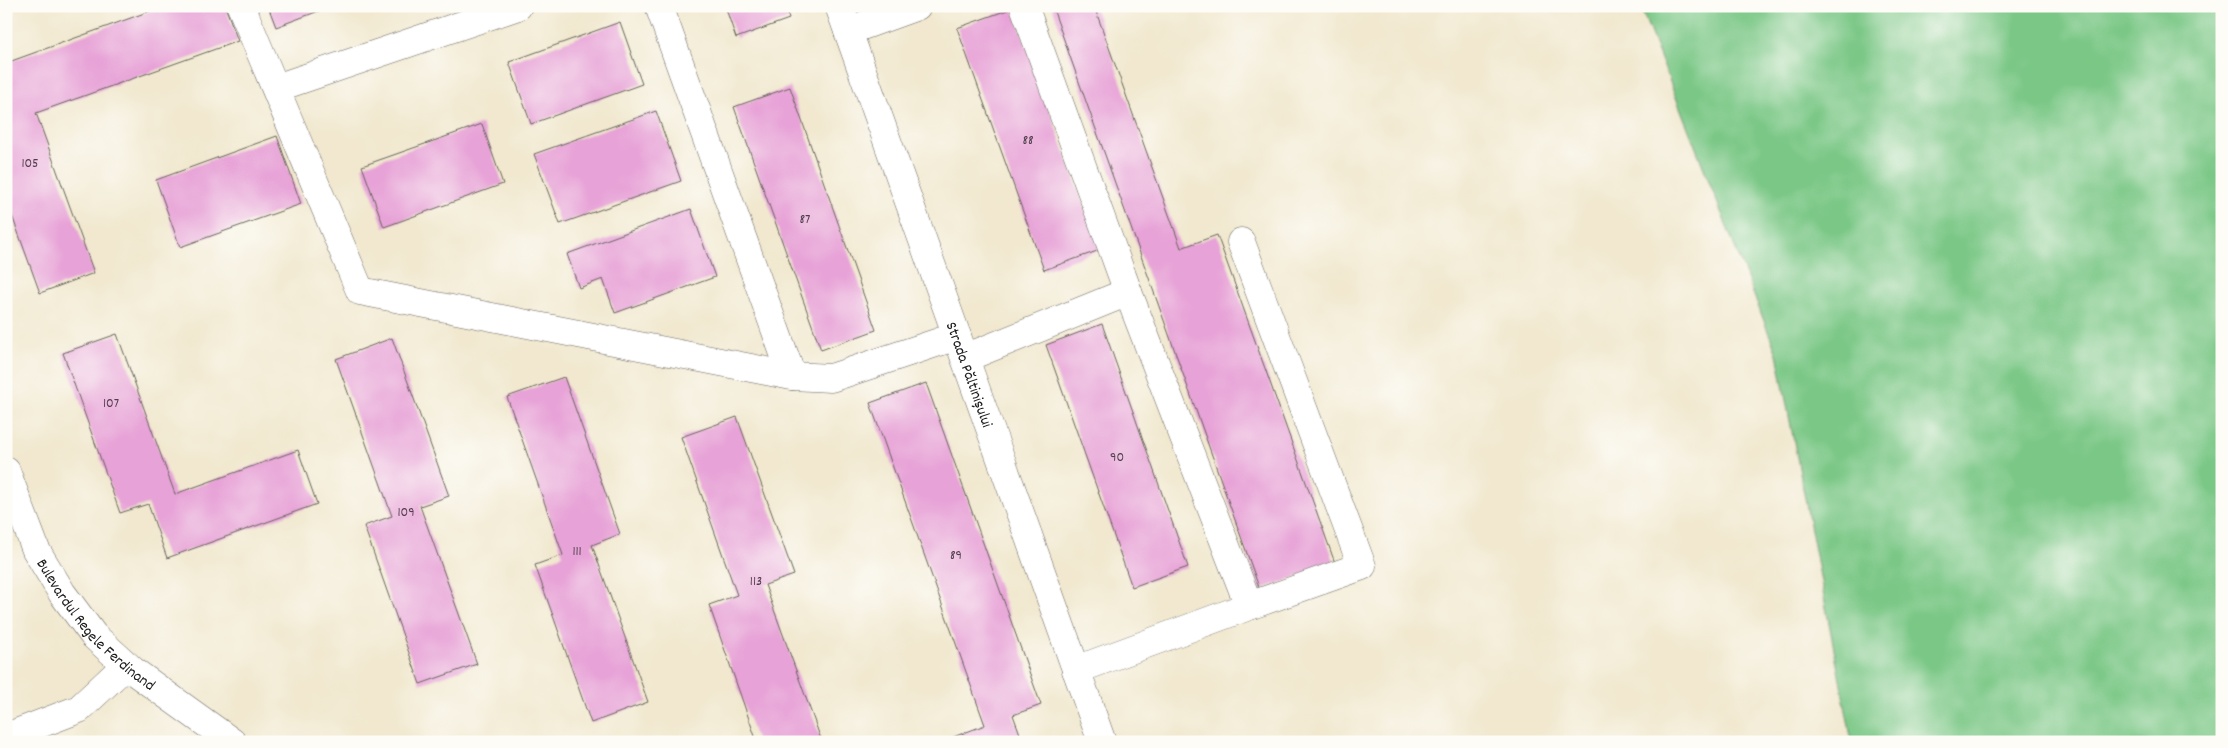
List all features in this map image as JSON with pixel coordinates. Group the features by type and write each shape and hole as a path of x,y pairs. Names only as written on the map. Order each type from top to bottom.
{"street":[{"path":"240,6 360,291 792,376 831,378 961,347 1128,292"},
{"path":"276,88 518,6"},
{"path":"659,6 792,376"},
{"path":"843,18 917,6"},
{"path":"1024,6 1128,292 1248,606"},
{"name":"Strada Păltinișului","path":"843,18 1102,742"},
{"path":"1076,670 1362,566 1241,242"},
{"name":"Bulevardul Regele Ferdinand","path":"6,471 36,550 62,593 94,636 126,665 232,742"},
{"path":"6,737 79,709 126,665"}],"green space":[{"path":"1640,6 2222,6 2222,742 1852,742 1777,354"}],"building":[{"path":"164,6 225,6 238,41 36,113 94,273 40,293 6,199 6,124 9,123 6,114 6,63"},
{"path":"268,6 332,6 276,27"},
{"path":"725,6 785,6 789,19 736,38"},
{"path":"1052,6 1094,6 1181,248 1217,235 1335,563 1260,590"},
{"path":"1013,8 1100,250 1044,270 957,28"},
{"path":"620,22 642,84 531,124 509,62"},
{"path":"790,87 876,330 821,350 734,107"},
{"path":"656,111 681,181 560,224 534,154"},
{"path":"482,124 503,184 384,227 362,166"},
{"path":"277,136 301,204 180,247 156,180"},
{"path":"691,209 715,277 615,313 603,279 579,288 567,254"},
{"path":"1102,324 1188,567 1132,587 1046,345"},
{"path":"117,334 175,494 298,450 317,504 167,558 148,504 120,513 63,353"},
{"path":"392,338 449,496 420,506 477,664 420,684 364,526 392,516 336,359"},
{"path":"564,377 620,534 592,545 648,702 591,723 535,565 563,555 507,397"},
{"path":"926,383 1041,705 1013,715 1023,742 940,742 985,725 870,403"},
{"path":"737,417 794,575 765,585 822,742 757,742 709,605 737,595 681,437"}]}
